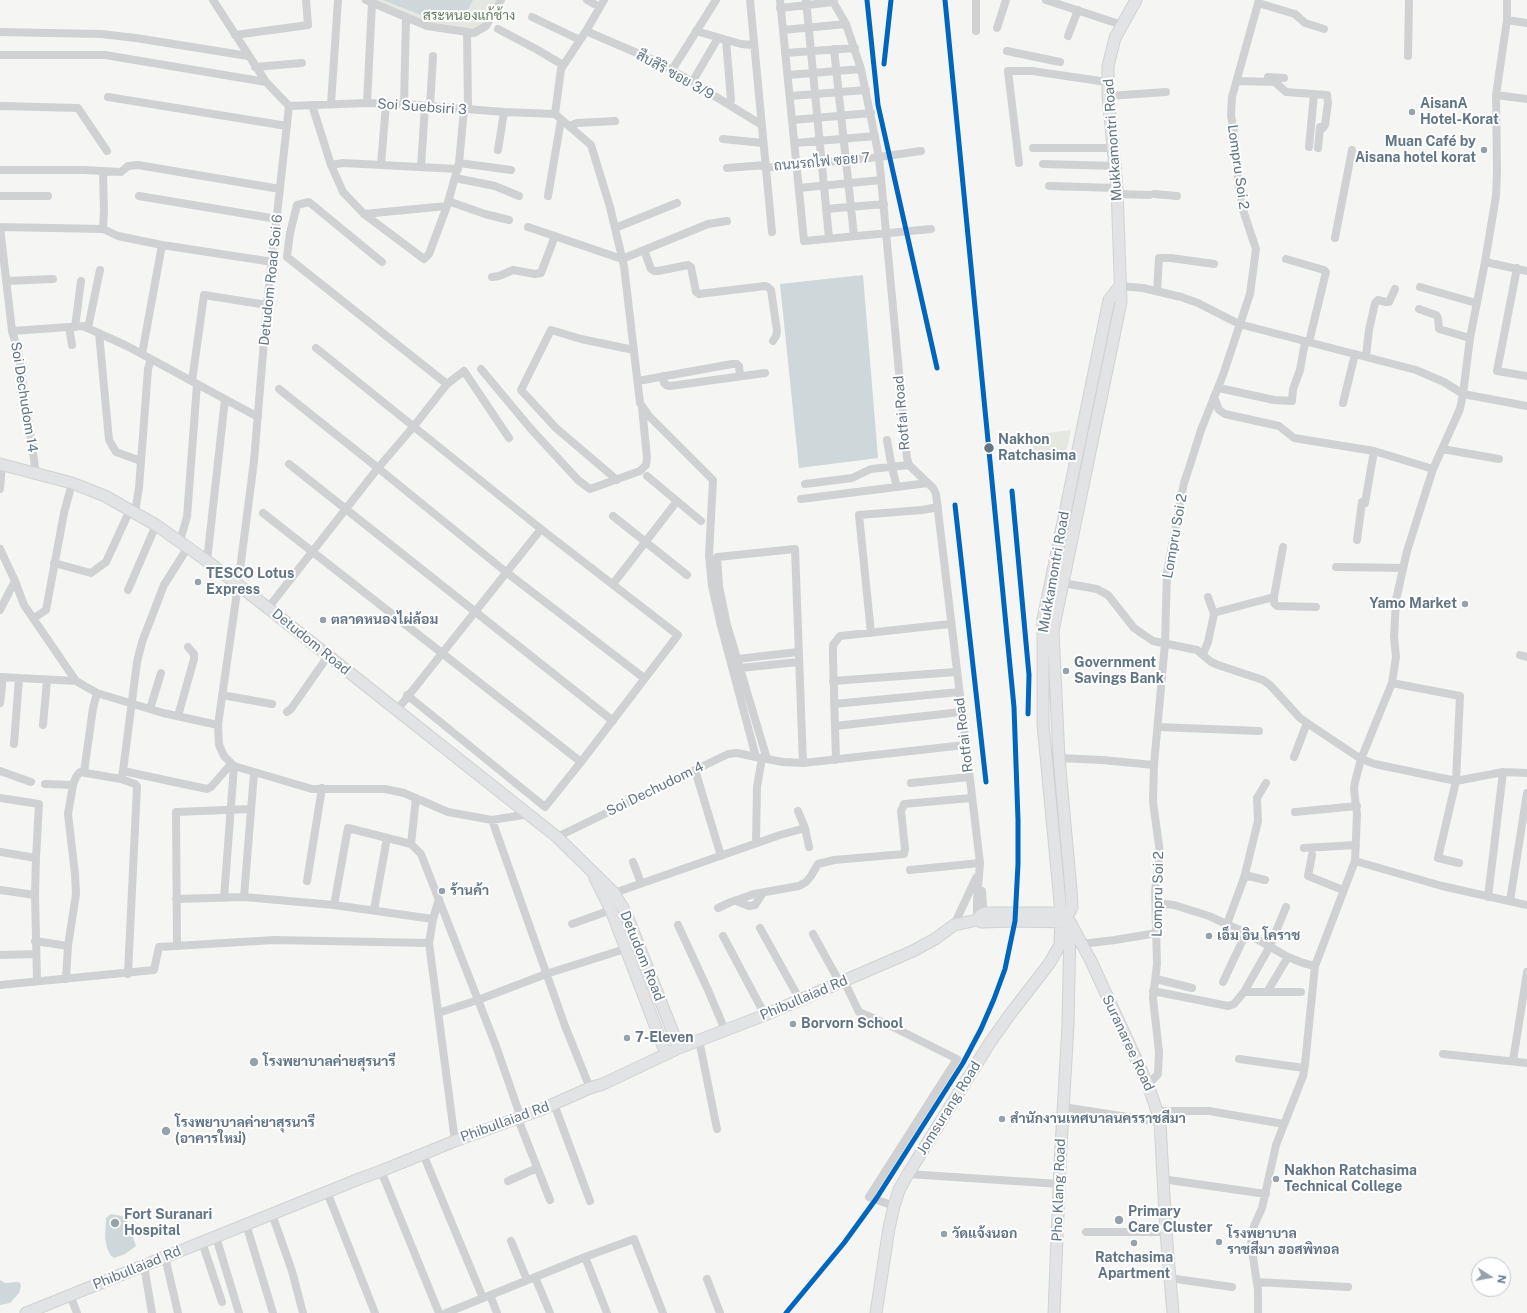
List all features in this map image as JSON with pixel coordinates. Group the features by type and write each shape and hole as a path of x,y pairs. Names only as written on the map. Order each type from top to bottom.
{"main road":[{"name":"Mukkamontri Road","path":"1065,917 1072,907 1059,758 1053,631 1121,302 1116,166 1108,96 1108,66 1111,49 1136,0"},
{"name":"Mukkamontri Road","path":"1065,917 1043,724 1042,629 1109,300 1120,286"},
{"name":"Detudom Road","path":"1,464 72,483 105,496 156,525 207,561 268,608 557,837 614,892 626,913 679,1048"},
{"path":"1051,585 1063,583"},
{"path":"1043,724 1058,724"},
{"name":"Detudom Road","path":"592,872 611,910 666,1054"},
{"name":"Phibullaiad Rd","path":"26,1313 359,1178 519,1118 603,1084 679,1048 764,1015 913,951 935,939 954,925 981,916 1065,917"},
{"name":"Suranaree Road","path":"1065,917 1091,961 1148,1084 1157,1111 1160,1122 1162,1179 1173,1313"},
{"name":"Jomsurang Road","path":"876,1313 894,1206 899,1190 991,1042 1011,1013 1049,964 1060,945 1065,917"},
{"name":"Pho Klang Road","path":"1054,1313 1070,965 1065,917"},
{"path":"625,949 638,944"},
{"path":"1049,964 1059,962 1070,965 1076,960 1091,961"}],"street":[{"path":"213,0 234,35 266,82 289,106"},
{"path":"234,35 308,25 306,0"},
{"path":"331,104 338,0"},
{"path":"367,103 369,1 427,26 474,33 486,26 501,0"},
{"path":"587,0 602,3 561,69 555,114 591,145 610,207 622,259 640,403 649,416 713,480 709,555 712,586 721,626 762,758"},
{"path":"672,70 716,0"},
{"path":"750,0 772,232"},
{"path":"976,0 976,31"},
{"path":"997,28 1006,0"},
{"path":"1046,0 1122,25"},
{"path":"1408,56 1409,0"},
{"path":"1258,1313 1257,1282 1251,1244 1254,1226 1266,1194 1276,1145 1304,1068 1315,966 1355,861 1357,806 1354,789 1362,759 1392,683 1396,657 1394,637 1396,600 1403,568 1433,469 1460,409 1463,394 1470,338 1496,196 1496,96 1507,20 1507,0"},
{"path":"833,1 780,4 804,241 930,229"},
{"name":"Rotfai Road","path":"833,1 846,24 855,48 866,90 879,157 907,458 909,465 934,488 936,494 950,624 980,866 976,901 981,916"},
{"path":"1259,1 1294,14 1305,23 1324,29"},
{"name":"Lompru Soi 2","path":"1148,1084 1158,1074 1160,1052 1153,991 1158,964 1156,933 1156,885 1160,853 1153,802 1154,765 1165,643 1167,572 1184,483 1201,430 1218,388 1250,294 1256,249 1243,210 1238,183 1235,140 1231,115 1232,97 1259,1"},
{"path":"806,2 829,238"},
{"path":"1068,36 1078,10"},
{"path":"404,104 406,17"},
{"path":"532,17 580,40"},
{"path":"1507,20 1527,23"},
{"path":"783,30 846,24"},
{"path":"498,29 563,65"},
{"name":"สืบสิริ ซอย 3/9","path":"586,31 651,59 672,70 762,124"},
{"path":"696,31 741,44 754,45"},
{"path":"0,32 101,34 136,38 248,56"},
{"path":"312,105 331,165 343,192 364,214 424,259 429,254 447,204 457,170 466,109 467,32"},
{"path":"694,79 722,39"},
{"path":"722,39 731,100"},
{"path":"785,52 855,48"},
{"path":"834,49 854,236"},
{"path":"1007,51 1060,62"},
{"path":"0,55 105,55 266,82"},
{"path":"421,167 433,56"},
{"path":"1030,56 1032,71"},
{"path":"256,67 302,64"},
{"path":"788,75 861,69"},
{"path":"1019,163 1007,74 1008,71 1032,71 1108,82"},
{"path":"1238,79 1284,78"},
{"path":"1238,79 1276,83 1286,92 1327,95 1325,125 1323,128 1320,127 1318,148"},
{"path":"790,96 866,90"},
{"path":"1108,96 1166,92"},
{"path":"1309,147 1314,94"},
{"path":"1496,96 1527,99"},
{"path":"108,97 287,126"},
{"name":"Soi Suebsiri 3","path":"289,106 367,103 404,104 504,112 555,114"},
{"path":"381,165 386,104"},
{"path":"0,106 82,108 107,150"},
{"name":"Detudom Road Soi 6","path":"232,765 224,756 219,745 218,725 238,585 258,417 289,106"},
{"path":"498,150 504,112"},
{"path":"792,120 871,113"},
{"path":"548,196 562,120"},
{"path":"569,126 577,123 615,121"},
{"path":"795,143 875,136"},
{"path":"723,139 763,143"},
{"path":"1034,148 1113,148"},
{"path":"1335,238 1352,150"},
{"name":"ถนนรถไฟ ซอย 7","path":"726,168 846,160 921,151"},
{"path":"331,165 342,163 457,170 511,170"},
{"path":"1043,164 1116,166"},
{"path":"0,170 122,172 128,166 138,165 280,189"},
{"path":"457,170 519,196"},
{"path":"103,171 103,229"},
{"path":"799,188 882,180"},
{"path":"1049,186 1177,196"},
{"path":"0,196 48,196"},
{"path":"139,196 277,219"},
{"path":"382,262 309,202 297,205 290,233 287,257 447,384"},
{"path":"615,228 677,203"},
{"path":"364,214 447,204 509,220"},
{"path":"826,209 884,204"},
{"path":"528,227 622,259 708,224 727,221"},
{"path":"0,227 103,229 118,236 162,245 273,262"},
{"name":"Soi Dechudom 14","path":"0,227 2,268 6,281 12,331 18,351 36,473"},
{"path":"492,277 499,276 513,270 534,274 541,273 555,236"},
{"path":"142,354 162,245"},
{"path":"644,250 651,269 654,271 688,265 691,267 696,292 699,294 765,286 768,287 771,290 776,331 776,336 773,341"},
{"path":"1157,291 1159,258 1171,258 1214,264"},
{"path":"1218,388 1274,400 1292,401 1293,389 1300,370 1326,272 1324,270 1286,259"},
{"path":"1485,262 1527,271"},
{"path":"1517,268 1497,370 1527,376"},
{"path":"88,328 100,270"},
{"path":"6,281 53,280"},
{"path":"72,345 72,327 81,281"},
{"path":"1120,286 1157,291 1181,297 1198,303 1239,324 1366,356 1428,374 1463,394 1527,406"},
{"path":"1420,286 1476,303"},
{"path":"1366,356 1370,321 1375,303 1378,300 1389,302 1395,288"},
{"path":"120,779 123,771 136,662 164,585 184,544 195,382 204,295 268,305"},
{"path":"1419,309 1436,315 1438,318 1439,329 1470,338"},
{"path":"12,331 83,326 142,354 258,417"},
{"path":"617,480 556,428 521,390 551,330 581,339 634,350"},
{"path":"99,333 109,440 116,452 141,461"},
{"path":"316,348 541,529 678,635 545,807 408,695"},
{"path":"1343,402 1355,354"},
{"path":"54,563 91,573 106,562 133,511 141,461 148,369 151,359"},
{"path":"638,381 737,364 739,366 740,376"},
{"path":"481,369 531,429 578,480 590,489 640,471 646,465 647,458 642,406"},
{"path":"268,608 346,508 447,384 464,370 509,438"},
{"path":"663,376 664,383 670,386 765,373"},
{"path":"279,389 506,572 644,678"},
{"path":"1214,396 1220,410 1225,414 1279,426 1294,438 1374,451 1433,469"},
{"path":"207,561 225,399"},
{"path":"887,440 897,487"},
{"path":"1442,449 1499,459"},
{"path":"1357,540 1374,451"},
{"path":"0,488 1,464"},
{"path":"289,464 613,720"},
{"path":"805,484 852,478 871,470 909,465"},
{"path":"647,476 702,521"},
{"path":"34,618 46,610 64,513 72,483"},
{"path":"801,499 928,483"},
{"path":"612,584 677,501"},
{"path":"871,633 859,515 922,510 938,507"},
{"path":"263,513 581,762"},
{"path":"613,516 687,575"},
{"path":"128,590 156,525"},
{"path":"397,710 541,529"},
{"path":"1283,547 1274,603 1277,606 1316,607"},
{"path":"0,549 24,605 76,681 97,693 150,709 218,725"},
{"path":"756,843 757,787 762,758 740,668 727,625 719,586 716,557 795,550 798,662 803,762"},
{"path":"1336,567 1403,568"},
{"path":"0,610 15,581"},
{"path":"1063,583 1097,589 1108,595 1134,628 1153,641 1197,650 1218,666 1263,680 1307,723 1362,759 1389,768 1456,781 1502,772 1527,773"},
{"path":"1203,654 1208,642 1214,614 1208,597"},
{"path":"1214,614 1274,597"},
{"path":"836,760 833,645 840,636 950,624"},
{"path":"178,716 194,658 194,654 188,647"},
{"path":"737,659 798,652"},
{"path":"287,712 328,656"},
{"path":"740,668 798,662"},
{"path":"833,682 956,672"},
{"path":"150,709 160,673"},
{"path":"0,703 2,677 76,681"},
{"path":"14,744 19,678"},
{"path":"43,725 47,680"},
{"path":"1392,683 1460,696 1456,781 1438,858 1459,863"},
{"path":"834,704 959,692"},
{"path":"84,772 93,708 97,693"},
{"path":"222,695 272,704"},
{"path":"835,726 961,712"},
{"path":"1294,757 1307,723"},
{"path":"1158,727 1259,731"},
{"name":"Soi Dechudom 4","path":"557,837 728,754 737,753 783,762 803,762 836,760 965,745"},
{"path":"1059,758 1154,765"},
{"path":"123,771 207,789 211,787 232,765"},
{"path":"232,765 254,773 312,789 385,789 404,793 448,812 492,820 529,814"},
{"path":"224,898 232,765"},
{"path":"695,770 721,856"},
{"path":"0,772 31,782"},
{"path":"66,979 68,946 76,894 76,874 68,814 73,785 80,772 120,779 134,784 137,790 128,974"},
{"path":"1488,897 1502,772"},
{"path":"244,897 254,773"},
{"path":"911,783 969,777"},
{"path":"1228,924 1244,878 1258,820 1257,798 1266,783"},
{"path":"44,784 73,785"},
{"path":"307,881 322,788"},
{"path":"1510,901 1527,793"},
{"path":"0,798 39,804 35,895 37,981"},
{"path":"411,844 416,798"},
{"path":"718,908 754,894 762,894 799,886 806,882 818,864 834,860 904,854 905,849 901,811 904,804 971,798"},
{"path":"1296,812 1357,806"},
{"path":"177,946 176,812 251,809"},
{"path":"798,811 805,828 809,846"},
{"path":"492,820 565,1026 590,1088"},
{"path":"334,905 348,828 411,844 422,854 496,1046 519,1118 550,1200"},
{"path":"614,892 756,843 805,828"},
{"path":"374,910 387,838"},
{"path":"1304,848 1356,845"},
{"path":"0,852 36,858"},
{"path":"1312,855 1308,876 1344,890"},
{"path":"1355,861 1442,886 1527,905"},
{"path":"633,862 641,883"},
{"path":"910,870 980,866 954,925"},
{"path":"1244,878 1249,876 1265,880"},
{"path":"0,890 35,895"},
{"path":"176,899 244,897 334,905 433,919"},
{"path":"439,899 433,919 429,943 455,1141"},
{"path":"1156,903 1174,905 1228,924 1288,957 1315,966"},
{"path":"1153,991 1228,1006 1234,1004 1244,992 1270,946 1286,907"},
{"path":"572,924 611,910"},
{"path":"678,925 725,1030"},
{"path":"760,928 800,1000"},
{"path":"1081,944 1156,933"},
{"path":"1223,982 1246,933"},
{"path":"813,934 860,1012 957,1059 869,1197 894,1206"},
{"path":"723,936 764,1015"},
{"path":"0,985 128,974 154,970 159,947 274,940 429,943"},
{"path":"35,941 68,946"},
{"path":"438,1013 478,1000 546,974 625,949"},
{"path":"0,955 36,954"},
{"path":"1267,992 1288,957"},
{"path":"1512,1061 1527,972"},
{"path":"1156,979 1192,988"},
{"path":"1244,992 1301,992"},
{"path":"699,1040 718,1129"},
{"path":"1442,1054 1527,1063"},
{"path":"1239,1059 1304,1068"},
{"path":"554,1104 590,1201"},
{"path":"1063,1106 1160,1122"},
{"path":"1157,1111 1209,1111 1284,1124"},
{"path":"423,1154 486,1297 497,1313"},
{"path":"508,1181 537,1168"},
{"path":"381,1171 439,1313"},
{"path":"908,1174 1060,1184"},
{"path":"1162,1179 1266,1194"},
{"path":"327,1192 376,1313"},
{"path":"272,1214 292,1271 303,1313"},
{"path":"246,1224 273,1313"},
{"path":"1086,1232 1166,1232"},
{"path":"216,1237 239,1313"},
{"path":"446,1313 634,1238 663,1313"},
{"path":"511,1241 550,1313"},
{"path":"202,1242 222,1302"},
{"path":"165,1257 178,1313"},
{"path":"585,1257 606,1313"},
{"path":"144,1266 152,1313"},
{"path":"1169,1278 1232,1287"},
{"path":"707,1279 720,1313"},
{"path":"1257,1282 1348,1287"},
{"path":"70,1295 77,1313"}],"green space":[{"name":"สระหนองแก้ช้าง","path":"366,0 501,0 486,26 474,33 427,26"},
{"path":"1071,430 1065,458 1034,461 1032,435"}],"shaded area":[{"path":"383,0 473,0 468,9 460,16 451,19 429,18"},
{"path":"863,275 878,458 799,468 780,284"},
{"path":"111,1214 122,1216 128,1223 136,1246 125,1254 114,1258 111,1256 107,1248 105,1238 106,1218"},
{"path":"0,1280 5,1283 20,1283 21,1286 19,1293 10,1303 0,1305"}],"transit line":[{"path":"867,0 878,105 937,368"},
{"path":"884,64 891,0"},
{"path":"786,1313 844,1243 876,1199 963,1063 981,1029 1005,969 1015,921 1018,864 1018,820 1014,707 945,0"},
{"path":"1012,491 1029,675 1028,714"},
{"path":"955,505 986,782"}],"place":[{"name":"AisanA Hotel-Korat","path":"1412,112"},
{"name":"Muan Café by Aisana hotel korat","path":"1484,150"},
{"name":"Nakhon Ratchasima","path":"989,448"},
{"name":"TESCO Lotus Express","path":"198,582"},
{"name":"Yamo Market","path":"1465,604"},
{"name":"ตลาดหนองไผ่ล้อม","path":"323,620"},
{"name":"Government Savings Bank","path":"1066,671"},
{"name":"ร้านค้า","path":"442,891"},
{"name":"เอ็ม อิน โคราช","path":"1209,936"},
{"name":"Borvorn School","path":"793,1024"},
{"name":"7-Eleven","path":"627,1038"},
{"name":"โรงพยาบาลค่ายสุรนารี","path":"254,1062"},
{"name":"สำนักงานเทศบาลนครราชสีมา","path":"1002,1119"},
{"name":"โรงพยาบาลค่ายาสุรนารี (อาคารใหม่)","path":"166,1131"},
{"name":"Nakhon Ratchasima Technical College","path":"1276,1179"},
{"name":"Primary Care Cluster","path":"1119,1220"},
{"name":"Fort Suranari Hospital","path":"115,1223"},
{"name":"วัดแจ้งนอก","path":"944,1234"},
{"name":"โรงพยาบาล ราชสีมา ฮอสพิทอล","path":"1219,1242"},
{"name":"Ratchasima Apartment","path":"1134,1243"}]}
